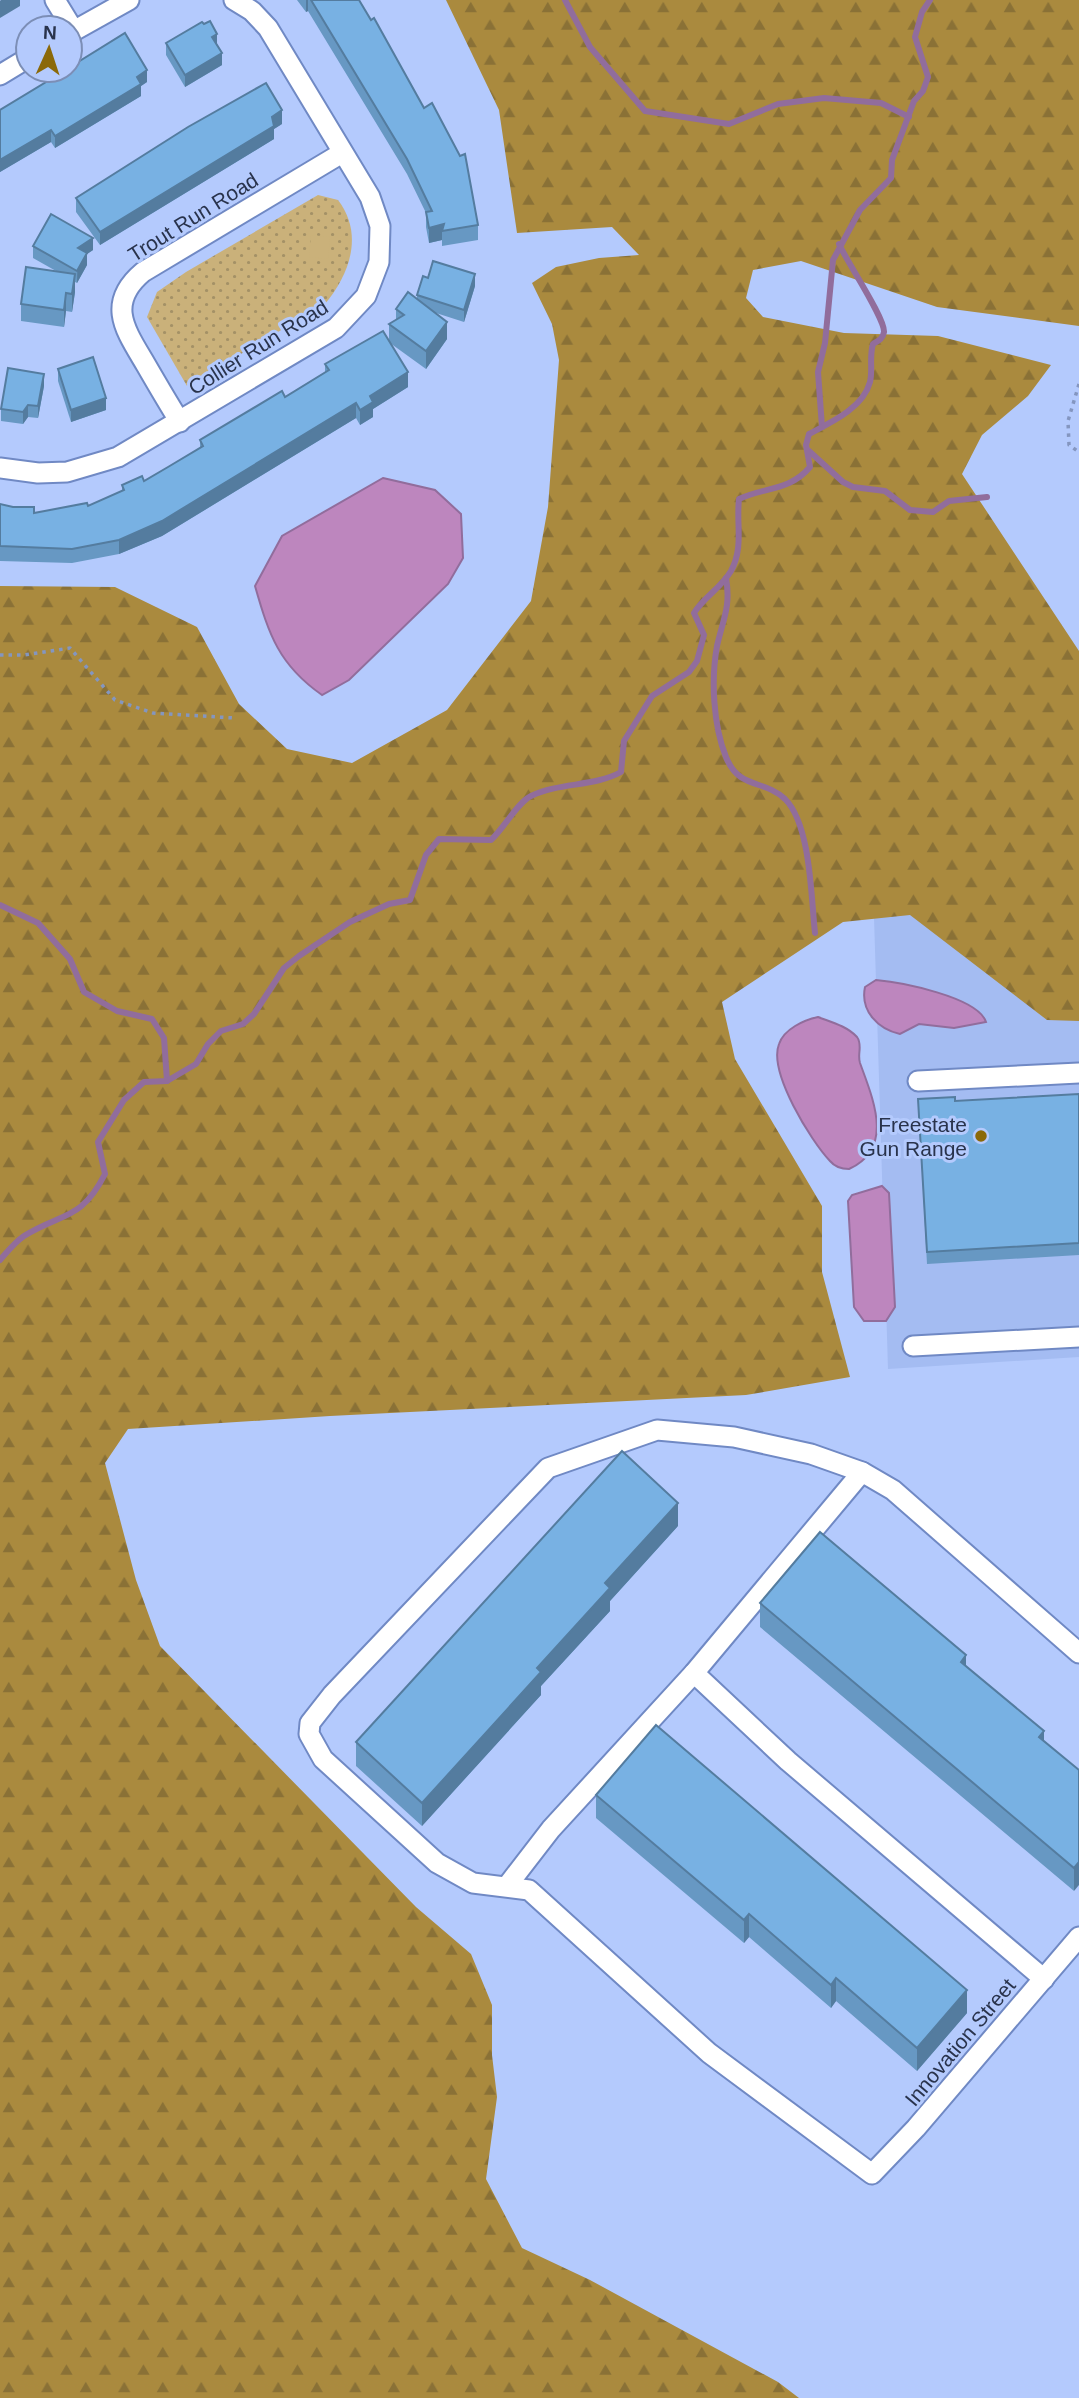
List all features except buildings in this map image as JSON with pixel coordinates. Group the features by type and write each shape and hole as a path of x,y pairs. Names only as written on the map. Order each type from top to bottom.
{"street":[{"path":"84,25 128,0"},
{"name":"Collier Run Road","path":"0,468 38,473 93,466 136,449 336,328 366,296 379,262 380,226 370,197 268,28 252,11 234,0"},
{"name":"Trout Run Road","path":"180,422 124,328 121,307 128,288 143,272 342,153"},
{"path":"918,1081 1079,1073"},
{"path":"913,1346 1079,1337"},
{"path":"862,1472 694,1672 551,1829 507,1886 473,1884 437,1863 323,1759 309,1734 310,1723 332,1695 548,1468 657,1430 734,1437 811,1454 862,1472 893,1490 1079,1653"},
{"path":"694,1672 788,1761 1044,1979"},
{"name":"Innovation Street","path":"507,1886 529,1890 709,2053 872,2174 916,2128 1079,1937"}],"path":[{"path":"1079,384 1068,421 1069,445 1079,452"},
{"path":"0,655 24,655 70,648 115,700 153,713 234,718"}],"shaded area":[{"path":"318,195 338,200 350,226 351,254 334,292 325,304 187,386 147,317 157,292 186,272"},
{"path":"311,235 330,237 328,259 309,257"},
{"path":"383,478 435,490 461,514 463,558 448,584 349,680 322,695 295,672 278,648 265,619 255,586 282,536"},
{"path":"867,691 1079,702 1079,1357 888,1369"},
{"path":"876,980 954,998 980,1013 986,1022 954,1028 919,1024 900,1034 892,1032 872,1018 865,1004 865,987"},
{"path":"818,1017 844,1027 857,1037 860,1043 860,1063 874,1107 877,1122 872,1149 863,1160 849,1169 832,1163 812,1138 793,1106 780,1071 777,1056 779,1044 785,1034 795,1026"},
{"path":"882,1186 889,1193 895,1307 886,1321 864,1321 854,1307 848,1201 852,1195"}],"green space":[{"path":"446,0 1079,0 1079,326 937,307 801,261 753,270 746,298 763,317 844,333 938,336 1051,365 1028,396 982,435 962,474 1079,651 1079,1021 1047,1020 910,915 843,922 722,1002 735,1059 822,1206 822,1272 850,1377 746,1395 128,1429 105,1463 136,1580 160,1646 416,1907 471,1954 492,2005 492,2055 497,2097 486,2179 522,2248 590,2280 778,2382 799,2398 0,2398 0,586 115,587 197,627 239,704 287,749 352,763 447,710 531,601 548,507 559,360 552,324 532,283 556,267 599,258 639,255 612,227 517,233 499,110"}],"waterway":[{"path":"565,0 590,47 645,111 729,124 778,104 824,98 881,103 909,117"},
{"path":"822,427 818,372 825,343 833,260 860,210 891,178 892,160 914,101 923,91 928,77 915,37 922,12 930,0"},
{"path":"0,1260 21,1238 70,1214 88,1200 105,1174 98,1142 124,1100 144,1082 167,1081 196,1064 208,1044 221,1031 243,1024 254,1014 284,968 299,956 350,922 389,904 410,900 426,855 439,839 491,840 531,796 554,788 600,780 621,772 624,741 652,696 689,672 697,661 704,635 694,613 727,577 735,562 739,499 785,485 802,475 810,467 806,445 809,434 854,407 870,382 873,344 881,338 883,325 839,244"},
{"path":"809,451 843,482 853,487 885,491 910,510 933,512 949,501 987,497"},
{"path":"726,578 727,605 717,646 714,673 718,731 726,757 738,775 777,793 794,811 805,844 815,933"},
{"path":"0,905 38,923 70,959 84,992 117,1011 152,1019 164,1038 167,1081"}],"place":[{"name":"Freestate Gun Range","path":"981,1136"}]}
